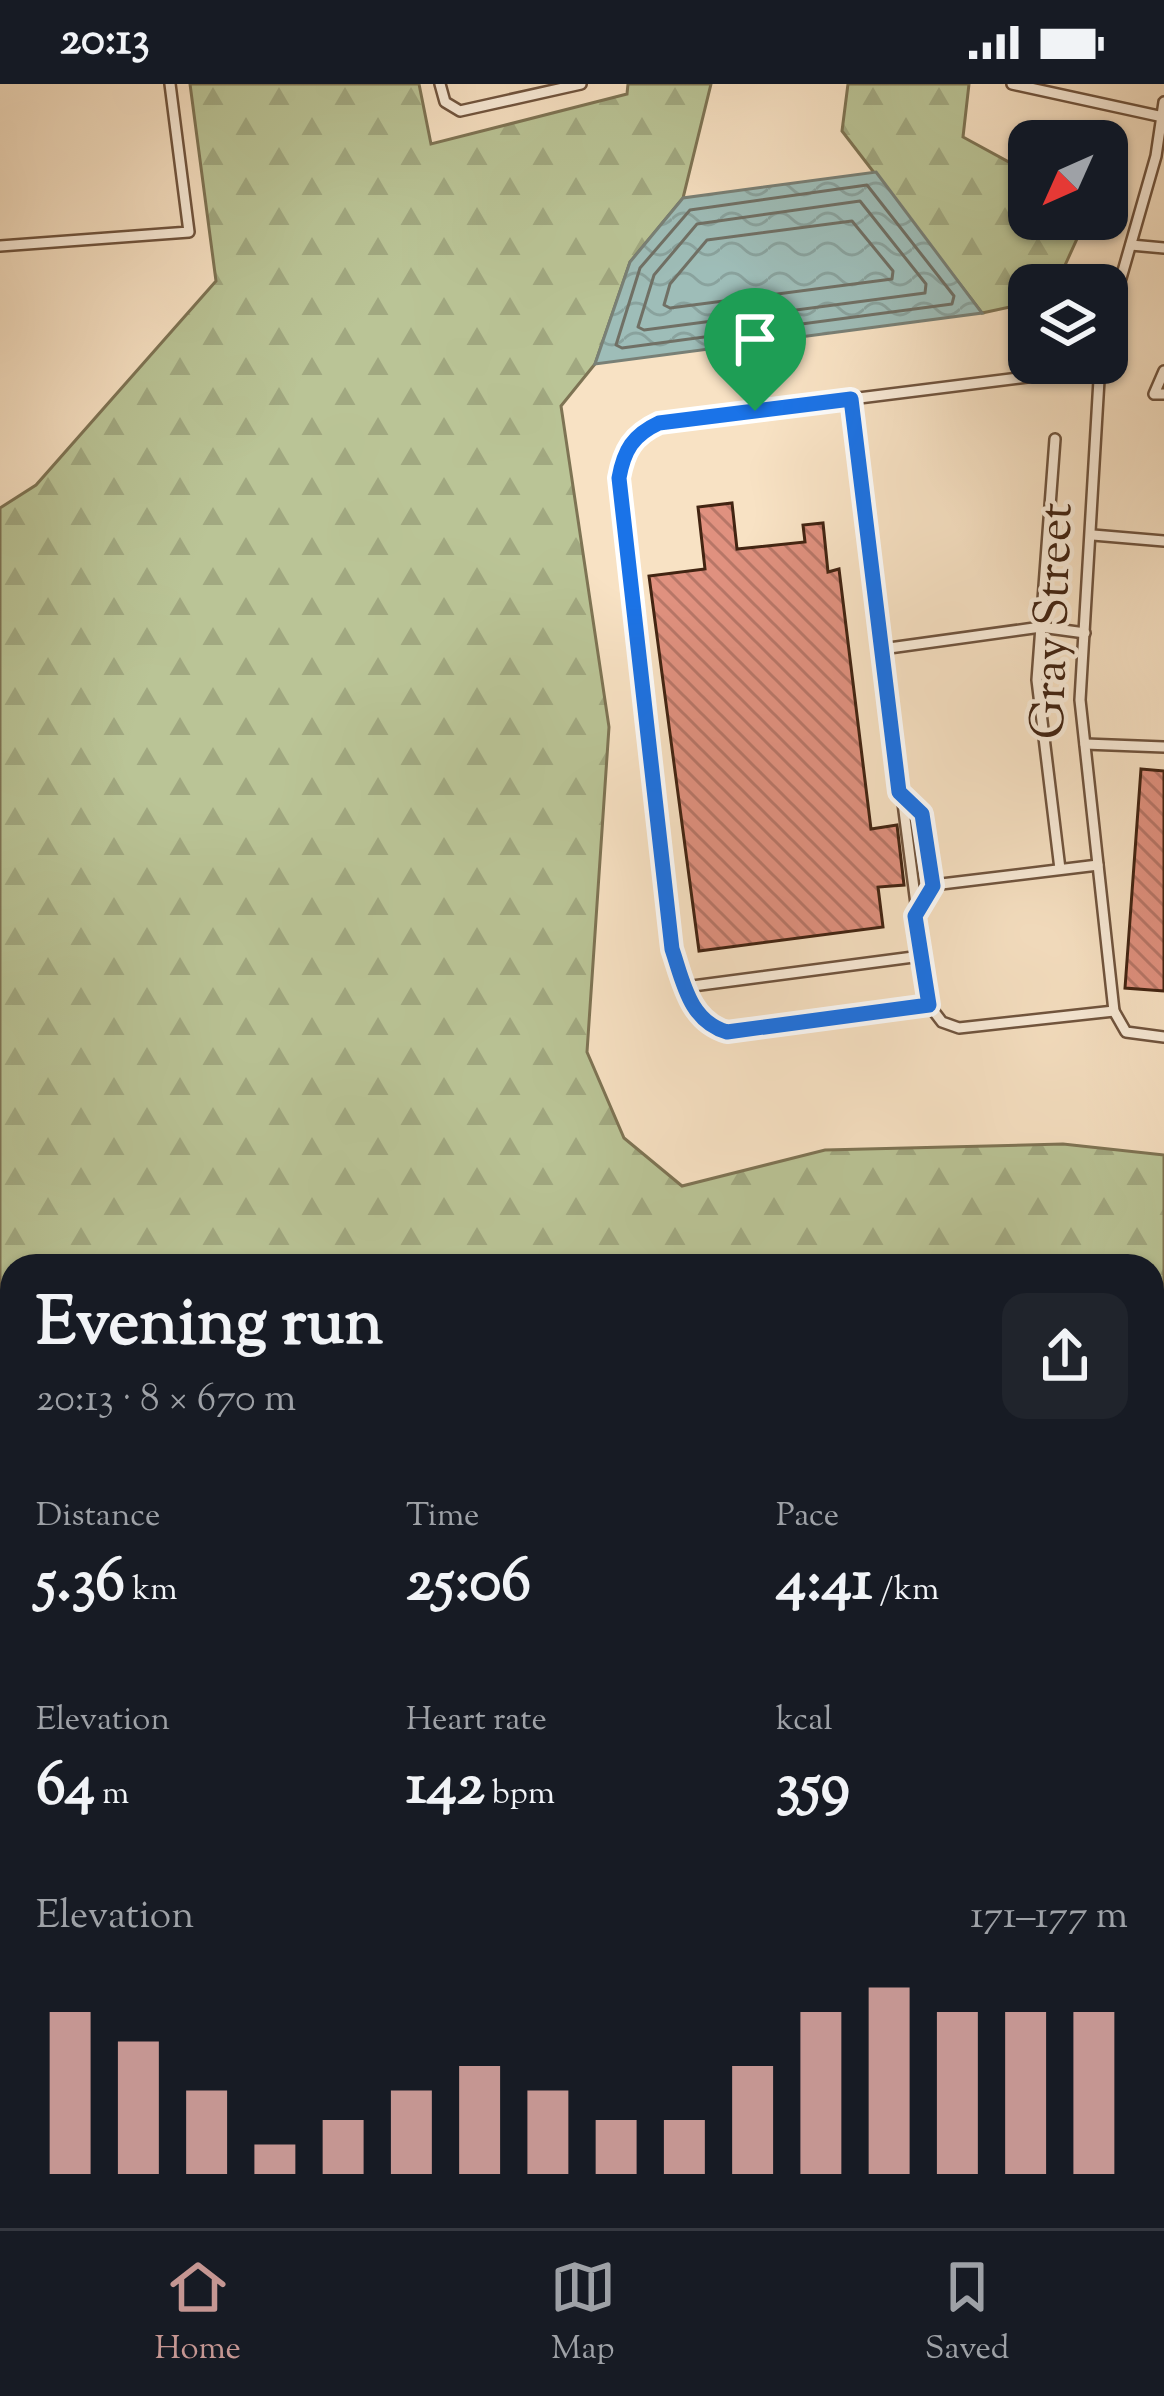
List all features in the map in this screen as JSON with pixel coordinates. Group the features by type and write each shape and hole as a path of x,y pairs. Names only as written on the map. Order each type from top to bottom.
{"lane":[{"path":"0,246 189,232 170,84"},
{"path":"440,84 445,102 460,111 581,84"},
{"path":"1012,84 1163,117"},
{"path":"1125,264 1164,102"},
{"path":"1131,245 1164,248"},
{"path":"1164,371 1154,394 1164,394"},
{"path":"929,1005 727,1032 700,1017 672,949 619,478 622,461 640,432 659,423 1008,378"},
{"name":"Gray Street","path":"1099,384 1080,700 1114,1011 1126,1032 1164,1037"},
{"path":"851,399 929,1005 942,1022 958,1028 1114,1011"},
{"path":"1055,439 1037,680 1060,869"},
{"path":"1093,535 1164,541"},
{"path":"882,649 1041,627 1084,633"},
{"path":"1085,744 1164,747"},
{"path":"899,792 922,814 933,886 915,916"},
{"path":"933,886 1098,865"},
{"path":"686,987 921,956"}],"green space":[{"path":"190,84 419,84 431,144 627,94 628,84 711,84 683,198 630,262 595,364 561,406 609,727 587,1052 624,1138 682,1186 825,1150 1063,1144 1164,1155 1164,1254 0,1254 0,508 36,485 216,281"},
{"path":"848,84 969,84 963,137 1008,162 1008,240 1076,240 1066,264 1008,264 1008,307 982,313 842,131"}],"water":[{"path":"876,172 982,313 595,364 630,262 683,198"}],"building":[{"path":"732,503 737,549 805,542 803,525 823,523 828,572 839,569 871,829 897,825 904,885 878,887 883,927 699,951 649,576 705,569 698,507"},
{"path":"1141,769 1164,771 1164,991 1125,988"}],"route":[{"path":"851,399 899,792 922,814 933,886 915,916 929,1005 727,1032 700,1017 672,949 619,478 622,461 640,432 659,423 755,411 851,399"}]}
